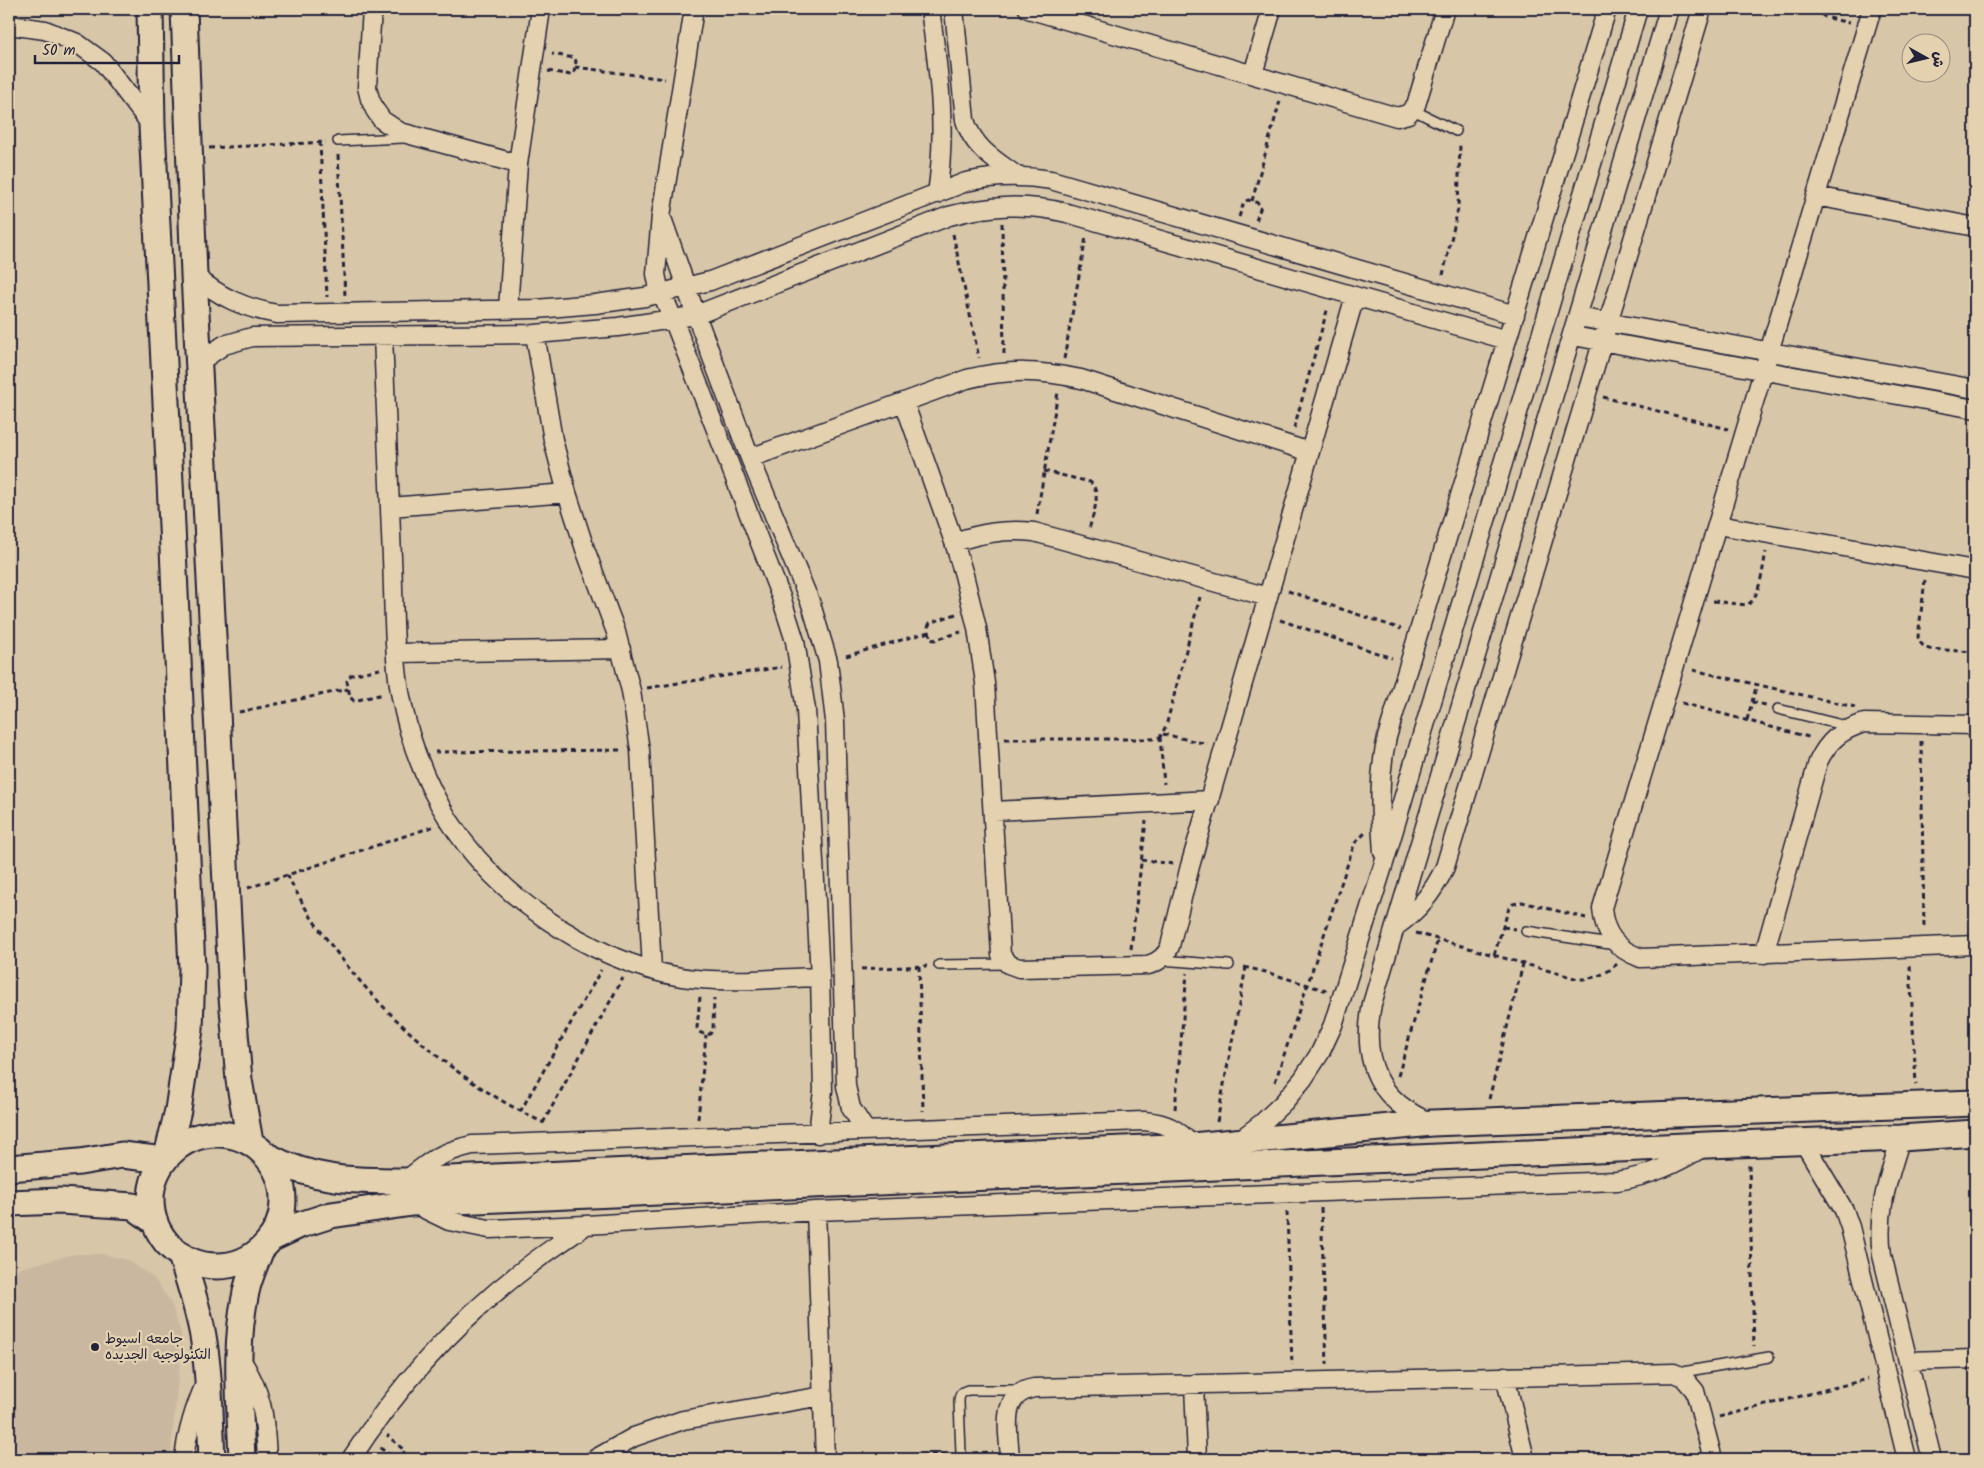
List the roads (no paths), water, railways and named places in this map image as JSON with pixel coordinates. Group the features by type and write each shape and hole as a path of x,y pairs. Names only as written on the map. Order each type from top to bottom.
{"street":[{"path":"150,9 152,126 171,492 192,969 190,1029 178,1110 166,1158"},
{"path":"184,9 194,275 235,1039 244,1112 259,1149 277,1171 282,1188 283,1206 279,1223 266,1244 246,1290 238,1355 242,1459"},
{"path":"372,9 367,75 370,99 382,120 391,128 413,137 518,164"},
{"path":"508,309 518,164 541,9"},
{"path":"694,9 661,216 656,274 658,284 781,597 791,626 800,664 806,710 820,977 824,1090 818,1134"},
{"path":"930,9 943,118 943,143 937,194"},
{"path":"954,9 965,120 968,130 972,139 986,154 1017,176"},
{"path":"1028,9 1397,117 1413,110 1445,9"},
{"path":"1253,74 1272,9"},
{"path":"1384,863 1379,802 1382,758 1607,9"},
{"path":"1238,1142 1273,1113 1303,1079 1323,1046 1343,996 1638,9"},
{"path":"1432,1123 1410,1113 1391,1097 1380,1082 1372,1064 1368,1044 1368,1024 1372,1004 1573,336 1669,9"},
{"path":"1395,927 1411,916 1425,901 1437,885 1445,867 1702,9"},
{"path":"1872,9 1602,908 1603,922 1608,934 1622,949 1641,958 1655,959 1975,945"},
{"path":"9,25 44,30 77,43 103,62 152,126"},
{"path":"194,275 223,297 256,310 277,314 508,309 595,304 662,294 710,281 966,182 984,178 1017,176 1051,180 1515,315"},
{"path":"1816,196 1974,224"},
{"path":"199,362 224,345 252,337 535,334 618,327 673,319 696,314 949,216 975,209 1002,205 1046,208 1507,340"},
{"path":"661,216 750,458 811,604 828,661 835,721 847,1092 851,1108 866,1131"},
{"path":"904,402 954,542 977,628 985,683 1001,954 1008,964 1019,968 1148,965 1160,960 1168,951 1172,940 1190,866 1355,296"},
{"path":"1578,316 1975,389"},
{"path":"535,334 542,386 553,440 567,493 621,649 631,690 640,750 652,970"},
{"path":"383,336 397,659 400,690 409,731 423,771 449,821 464,844 492,875 522,903 557,927 632,963 652,970 708,980 820,977"},
{"path":"1573,336 1975,409"},
{"path":"750,458 967,379 1004,371 1035,372 1081,379 1310,452"},
{"path":"390,507 567,493"},
{"path":"1718,525 1975,570"},
{"path":"954,542 986,532 1018,530 1085,545 1204,579 1270,591"},
{"path":"397,659 621,649"},
{"path":"1764,954 1818,762 1829,743 1850,727 1864,723 1975,725"},
{"path":"994,811 1210,800"},
{"path":"1972,1136 408,1192 324,1177 285,1166 259,1149 229,1134 206,1134 185,1142 166,1158 156,1174 152,1190 152,1206 155,1222 161,1235 181,1255 196,1262 213,1266 231,1264 247,1259 266,1244 300,1225 408,1192 1203,1145 1432,1123 1975,1103"},
{"path":"408,1192 433,1158 450,1150 472,1145 1144,1121 1160,1122 1173,1127 1185,1137 1203,1145"},
{"path":"1901,1138 1884,1194 1879,1224 1880,1240 1882,1255 1932,1459"},
{"path":"1804,1143 1844,1210 1850,1227 1907,1459"},
{"path":"408,1192 449,1220 489,1229 816,1212 1617,1181 1642,1177 1665,1168 1707,1145"},
{"path":"9,1155 40,1166"},
{"path":"9,1168 80,1162 122,1155 166,1158"},
{"path":"9,1203 61,1201 133,1206 155,1222"},
{"path":"816,1212 825,1459"},
{"path":"352,1459 370,1432 421,1366 472,1314 527,1267 586,1225"},
{"path":"181,1255 194,1295 203,1336 208,1377 212,1459"},
{"path":"238,1355 250,1373 260,1394 265,1417 267,1459"},
{"path":"1908,1361 1975,1359"},
{"path":"1010,1455 1009,1406 1014,1397 1023,1390 1194,1384 1674,1373 1683,1377 1695,1391 1713,1459"},
{"path":"1505,1376 1525,1459"},
{"path":"184,1459 188,1430 196,1403 208,1377"},
{"path":"1194,1384 1197,1459"},
{"path":"595,1459 634,1437 682,1420 823,1396"}],"lane":[{"path":"1413,110 1456,131"},
{"path":"338,141 413,137"},
{"path":"1778,709 1850,727"},
{"path":"1526,931 1622,949"},
{"path":"1160,960 1229,965"},
{"path":"940,966 1008,964"},
{"path":"1674,1373 1769,1357"},
{"path":"961,1453 958,1402 962,1392 968,1390 1023,1390"}],"place":[{"name":"جامعه اسيوط التكنولوجيه الجديده","path":"95,1347"}]}
